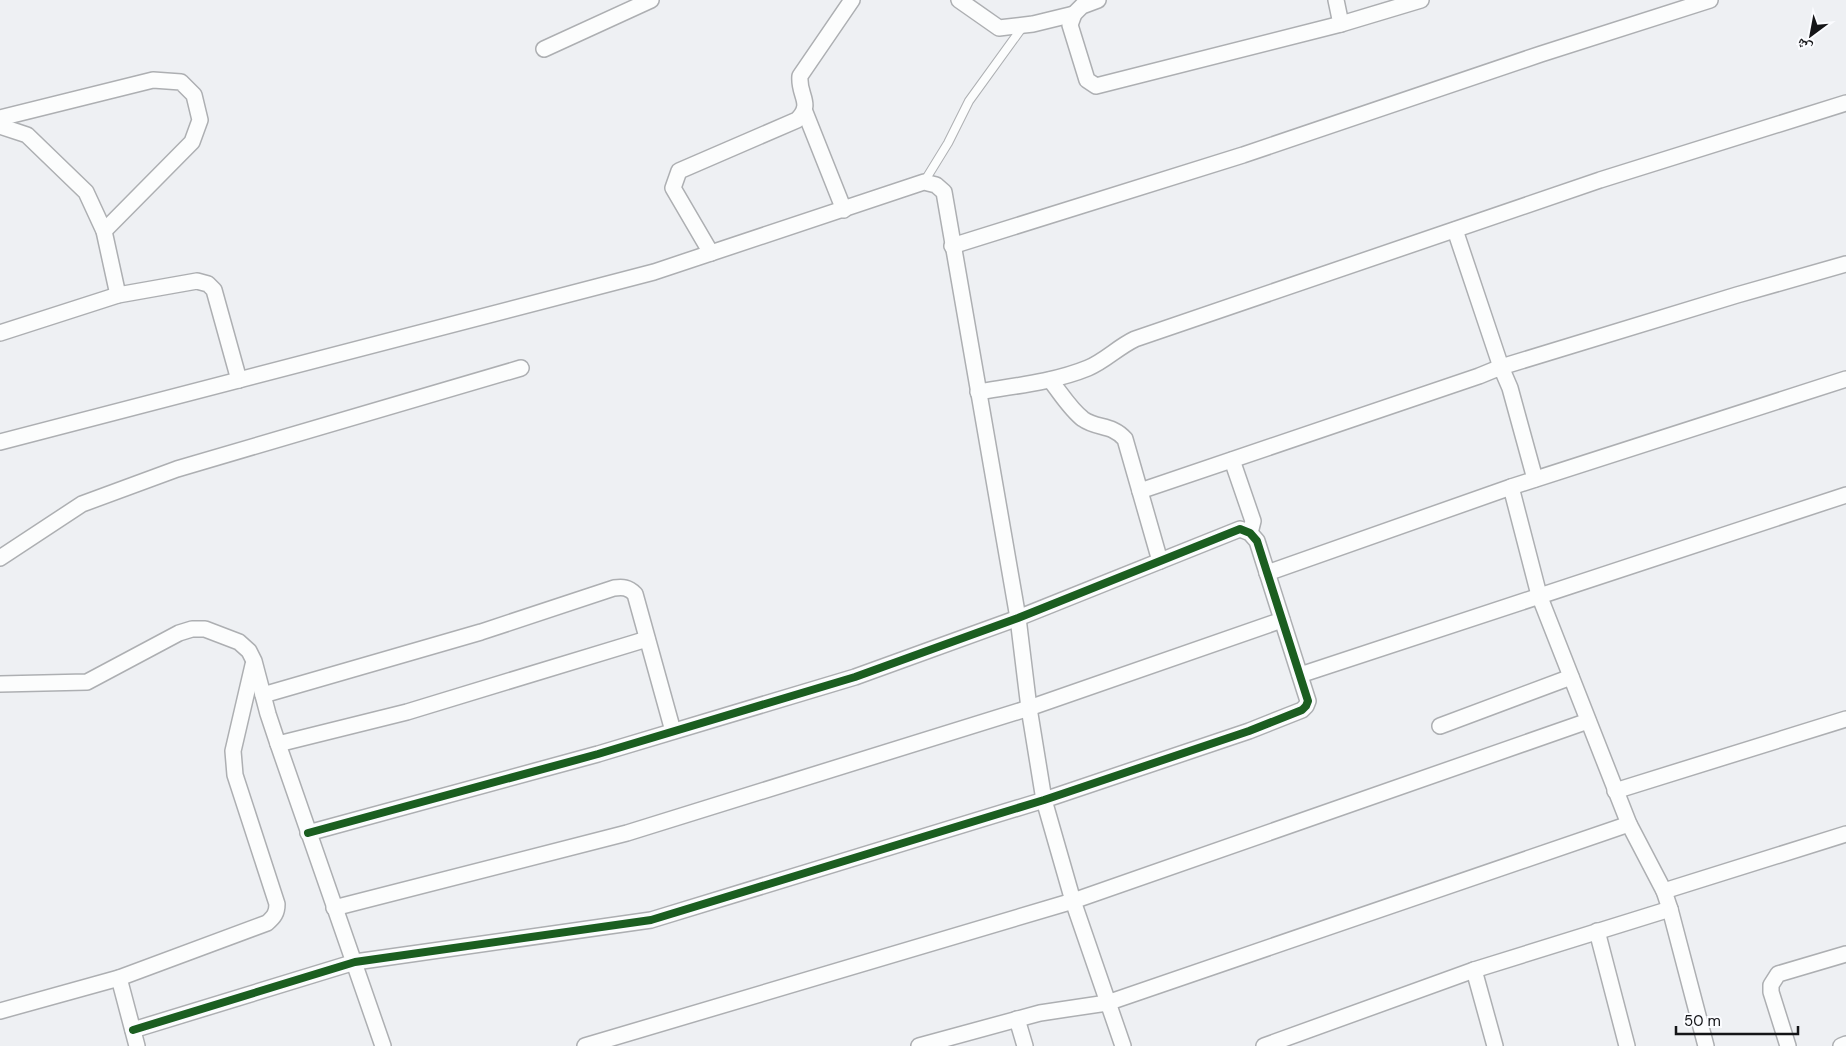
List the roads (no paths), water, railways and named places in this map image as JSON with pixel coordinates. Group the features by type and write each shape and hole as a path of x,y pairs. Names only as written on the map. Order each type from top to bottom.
{"street":[{"path":"544,49 651,0"},
{"path":"844,210 805,112 806,102 799,86 800,76 852,0"},
{"path":"959,0 999,28 1024,25 1074,14"},
{"path":"1098,0 1082,6 1074,14 1070,25 1087,80 1096,86 1341,24 1421,0"},
{"path":"1336,0 1341,24"},
{"path":"952,246 1243,155 1541,54 1710,0"},
{"path":"0,118 153,80 180,82 194,95 200,120 192,142 104,231"},
{"path":"978,392 1050,380 1090,367 1135,339 1600,180 1846,103"},
{"path":"711,253 673,188 680,171 797,120 805,112"},
{"path":"0,126 27,135 86,192 104,231 118,294"},
{"path":"0,442 654,272 924,182 936,185 944,192 1018,618 1029,708 1044,800 1073,901 1123,1046"},
{"path":"1455,230 1501,367 1510,388 1535,479"},
{"path":"1140,491 1501,367 1846,264"},
{"path":"0,333 118,294 197,282 208,284 214,290 239,380"},
{"path":"0,558 82,504 168,472 522,368"},
{"path":"1267,573 1511,487 1846,379"},
{"path":"1050,380 1084,419 1110,427 1119,432 1125,439 1160,561"},
{"path":"1232,460 1253,520 1250,534"},
{"path":"1511,487 1539,594 1628,824 1664,891 1706,1046"},
{"path":"1300,675 1539,594 1846,495"},
{"path":"133,1030 355,962 651,920 1044,800 1249,730 1302,710 1308,701 1256,542 1250,534 1240,529 1018,618 855,676 598,754 308,832"},
{"path":"263,695 481,632 614,588 623,587 630,589 635,594 673,731"},
{"path":"334,908 627,833 1029,708 1282,620"},
{"path":"0,684 87,682 179,632 192,628 206,629 239,642 249,651 254,661 278,744 334,908 355,962 379,1045"},
{"path":"278,744 407,712 647,639"},
{"path":"0,1011 118,978 267,923 277,912 277,904 235,775 233,751 254,661"},
{"path":"1440,726 1571,678"},
{"path":"1615,790 1846,719"},
{"path":"585,1046 1073,901 1588,721"},
{"path":"919,1046 1040,1013 1107,1004 1628,824"},
{"path":"1664,891 1846,834"},
{"path":"1264,1046 1474,970 1670,909"},
{"path":"1597,931 1626,1046"},
{"path":"1788,1046 1771,992 1774,978 1778,974 1846,954"},
{"path":"1474,970 1495,1046"},
{"path":"118,978 137,1046"},
{"path":"1017,1019 1025,1046"},
{"path":"1841,1046 1846,1044"}],"lane":[{"path":"924,182 948,143 969,101 1024,25"}]}
